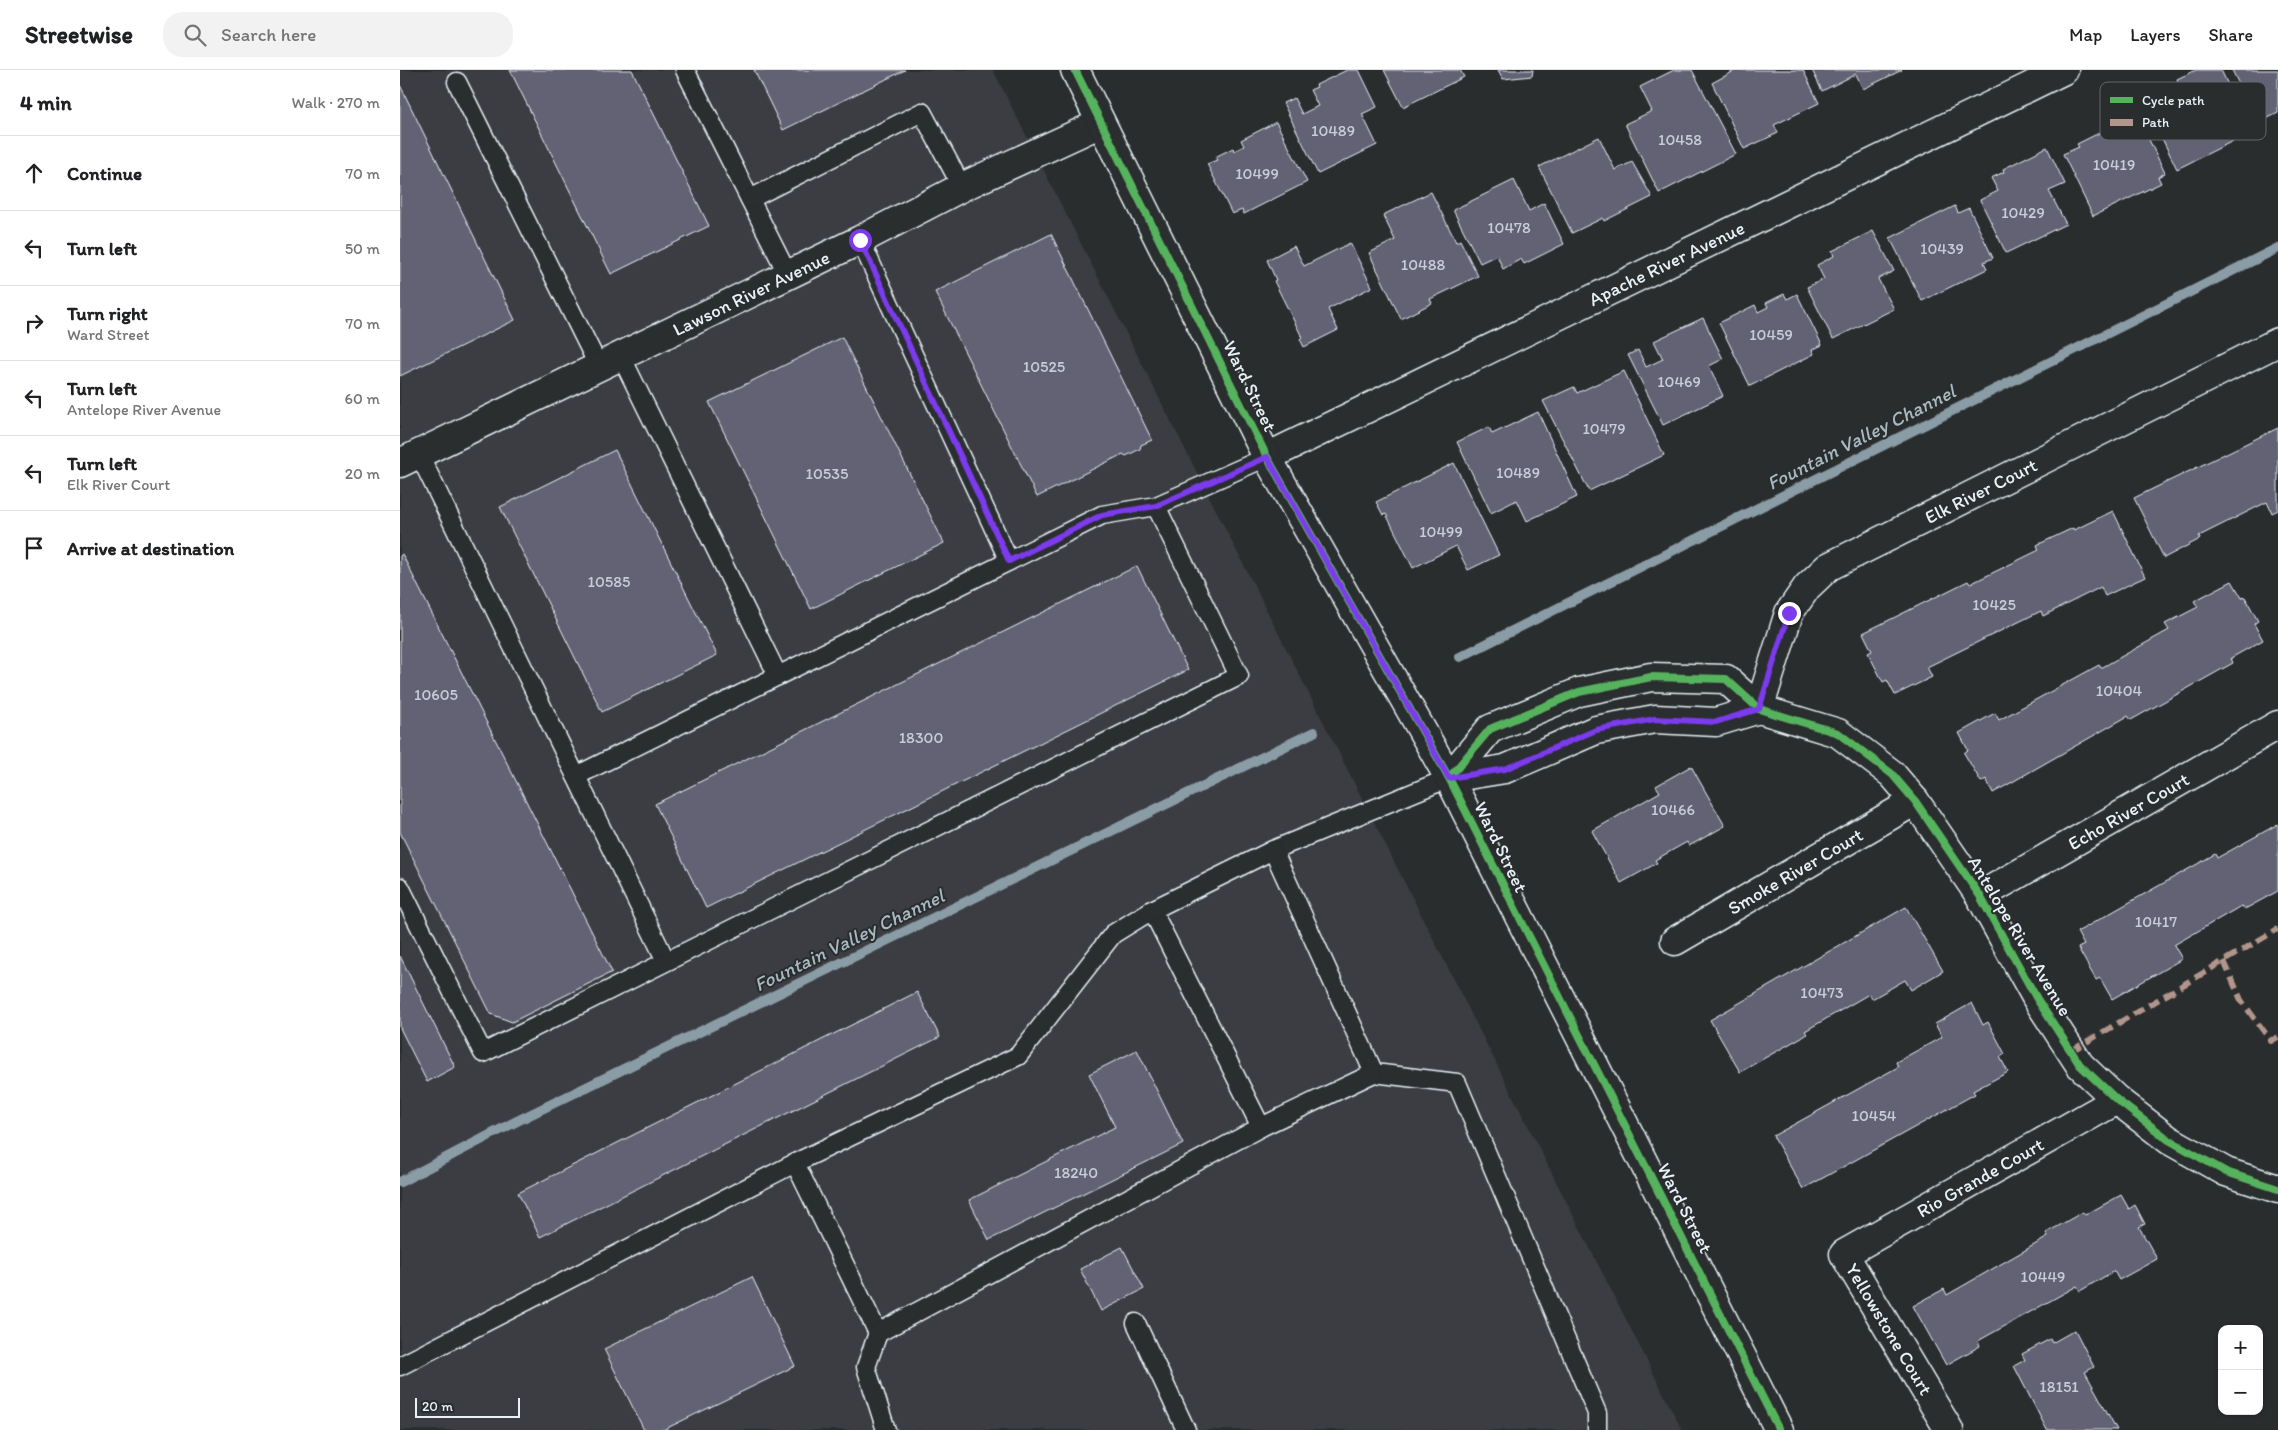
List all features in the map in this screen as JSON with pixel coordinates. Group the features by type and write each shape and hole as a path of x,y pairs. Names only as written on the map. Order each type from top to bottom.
{"street":[{"name":"Ward Street","path":"1075,70 1267,457 1449,778 1779,1430"},
{"name":"Apache River Avenue","path":"1267,457 2064,70"},
{"name":"Lawson River Avenue","path":"409,458 860,240 962,186 1101,123"},
{"name":"Elk River Court","path":"1759,709 1789,613 1807,587 1828,567 2278,342"},
{"name":"Antelope River Avenue","path":"1449,778 1490,729 1579,692 1651,677 1726,679 1759,709 1838,733 1892,774 1915,801 1980,896 2037,999 2080,1065 2117,1100 2169,1140 2226,1172 2278,1189"},
{"path":"1449,778 1505,769 1596,730 1655,719 1716,722 1759,709"},
{"name":"Echo River Court","path":"1980,896 2278,725"},
{"name":"Smoke River Court","path":"1676,941 1915,801"},
{"name":"Rio Grande Court","path":"1844,1254 2117,1100"},
{"name":"Yellowstone Court","path":"1844,1254 1949,1430"}],"lane":[{"path":"685,70 788,275"},
{"path":"457,82 610,361 778,676"},
{"path":"750,199 922,112 962,186"},
{"path":"860,240 1009,561"},
{"path":"576,776 1102,515 1156,506 1267,457"},
{"path":"409,458 576,776 666,961"},
{"path":"400,888 483,1053 1239,676 1156,506"},
{"path":"400,1366 795,1163 1018,1056 1113,934 1152,910 1272,850 1449,778"},
{"path":"1272,850 1374,1073"},
{"path":"1152,910 1261,1128"},
{"path":"886,1430 866,1367 878,1333 1261,1128 1374,1073 1458,1083 1597,1413 1597,1430"},
{"path":"795,1163 878,1333"},
{"path":"1136,1323 1186,1430"}],"shaded area":[{"path":"400,70 993,70 1682,1430 400,1430"}],"building":[{"path":"510,70 632,70 709,226 611,274"},
{"path":"754,70 905,70 783,130"},
{"path":"1347,70 1359,70 1377,107 1362,114 1377,145 1318,174 1283,103 1294,98 1302,114 1318,106 1310,90 1317,87 1316,85"},
{"path":"1384,70 1460,70 1464,77 1403,107"},
{"path":"1498,70 1533,70 1532,76 1503,79"},
{"path":"1674,70 1692,70 1736,154 1659,193 1625,124 1652,111 1640,87"},
{"path":"1736,70 1803,70 1819,103 1774,125 1778,133 1744,149 1712,83"},
{"path":"1812,70 1902,70 1863,89 1856,74 1822,91"},
{"path":"2196,70 2221,70 2227,82 2178,82 2177,79"},
{"path":"2232,70 2278,70 2278,113 2266,119 2266,82 2238,82"},
{"path":"400,85 515,320 400,376"},
{"path":"1276,122 1307,182 1244,214 1242,210 1232,214 1207,164 1217,160 1215,157 1233,148 1234,151 1244,146 1241,140"},
{"path":"2100,132 2100,140 2149,140 2165,173 2158,177 2161,183 2093,216 2063,154 2079,147 2077,144"},
{"path":"1599,137 1615,170 1632,162 1652,197 1604,221 1603,218 1572,233 1539,167"},
{"path":"2163,140 2235,140 2177,169"},
{"path":"2047,147 2065,184 2049,191 2066,224 2006,253 1980,200 1998,191 1991,178 2004,172 2003,169"},
{"path":"1514,180 1529,211 1544,203 1564,244 1524,264 1521,259 1503,269 1497,255 1480,263 1453,210"},
{"path":"1431,192 1456,242 1460,240 1478,276 1430,299 1432,303 1401,319 1369,253 1395,240 1383,215"},
{"path":"1955,206 1958,213 1969,208 1993,258 1984,262 1987,269 1922,301 1890,238"},
{"path":"1873,231 1894,271 1878,279 1894,309 1833,339 1807,287 1824,279 1817,265 1834,256 1832,251"},
{"path":"1051,234 1152,440 1141,445 1140,449 1126,456 1123,454 1037,497 935,292"},
{"path":"1350,243 1372,287 1328,309 1338,330 1304,347 1300,339 1302,337 1274,281 1276,280 1267,260 1294,246 1304,266"},
{"path":"1784,294 1787,299 1797,294 1822,345 1812,350 1814,354 1750,386 1719,323 1755,305 1758,312 1768,307 1766,303"},
{"path":"1703,318 1723,359 1709,366 1723,396 1663,425 1628,355 1638,350 1646,367 1663,359 1654,341"},
{"path":"842,337 944,543 811,609 709,402"},
{"path":"1624,371 1664,455 1589,491 1543,401 1574,387 1577,393"},
{"path":"1538,412 1577,497 1527,521 1517,500 1491,513 1457,442 1489,427 1492,434"},
{"path":"2278,428 2278,510 2272,513 2267,502 2199,536 2200,539 2164,558 2134,498"},
{"path":"615,450 717,655 602,712 500,507"},
{"path":"1454,463 1499,555 1468,570 1456,546 1413,568 1386,514 1383,515 1376,502"},
{"path":"2113,511 2145,577 2105,596 2101,587 2043,616 2041,611 1927,667 1932,677 1895,695 1887,680 1883,682 1868,653 1872,651 1863,633 1968,581 1970,584 2039,550 2037,545"},
{"path":"402,554 612,972 512,1022 491,1014 400,832 400,556"},
{"path":"1137,566 1188,670 706,908 655,804"},
{"path":"2232,581 2242,598 2245,597 2258,621 2254,624 2263,640 2231,658 2233,663 2131,720 2128,716 1993,793 1986,779 1981,782 1964,753 1968,750 1959,733 1995,713 1999,720 2099,665 2101,668 2169,630 2165,624 2198,607 2194,601"},
{"path":"1691,766 1725,826 1689,846 1687,842 1655,860 1657,863 1621,883 1592,831 1660,792 1656,786"},
{"path":"2278,824 2278,891 2245,909 2241,906 2174,945 2182,959 2112,999 2100,978 2096,980 2078,948 2084,945 2077,932 2215,854 2217,858"},
{"path":"1906,907 1943,971 1911,990 1905,980 1872,999 1869,994 1805,1031 1807,1034 1740,1072 1710,1020"},
{"path":"400,956 455,1067 427,1082 400,1028"},
{"path":"917,992 940,1037 540,1237 518,1193"},
{"path":"1972,1003 1983,1025 1988,1022 2005,1054 2000,1057 2008,1072 1973,1091 1975,1094 1803,1189 1773,1136 1898,1067 1896,1062 1942,1037 1935,1024"},
{"path":"1137,1050 1183,1144 989,1240 969,1200 1115,1127 1089,1074"},
{"path":"2121,1195 2129,1209 2135,1205 2145,1224 2139,1227 2157,1259 2119,1280 2114,1271 2080,1291 2077,1286 1978,1341 1980,1346 1946,1365 1913,1306 1944,1289 1947,1295 2048,1237 2046,1233 2083,1212 2085,1215"},
{"path":"1122,1247 1144,1289 1101,1311 1080,1269"},
{"path":"752,1277 795,1366 663,1430 644,1430 604,1349"},
{"path":"2075,1330 2094,1367 2085,1372 2117,1430 2047,1430 2014,1366 2025,1360 2022,1354 2050,1339 2052,1343"}],"waterway":[{"name":"Fountain Valley Channel","path":"1460,657 2278,248"},
{"name":"Fountain Valley Channel","path":"400,1182 517,1121 1314,732"}],"marked path":[{"path":"2071,1051 2278,929"},
{"path":"2224,961 2241,1000 2271,1041 2278,1037"}],"cycle path":[{"path":"1075,70 1267,457 1449,778 1779,1430"},
{"path":"1449,778 1490,729 1579,692 1651,677 1726,679 1759,709 1838,733 1892,774 1915,801 1980,896 2037,999 2080,1065 2117,1100 2169,1140 2226,1172 2278,1189"}],"route":[{"path":"860,240 1009,561 1102,515 1156,506 1267,457 1449,778 1505,769 1596,730 1655,719 1716,722 1759,709 1789,613"}]}
